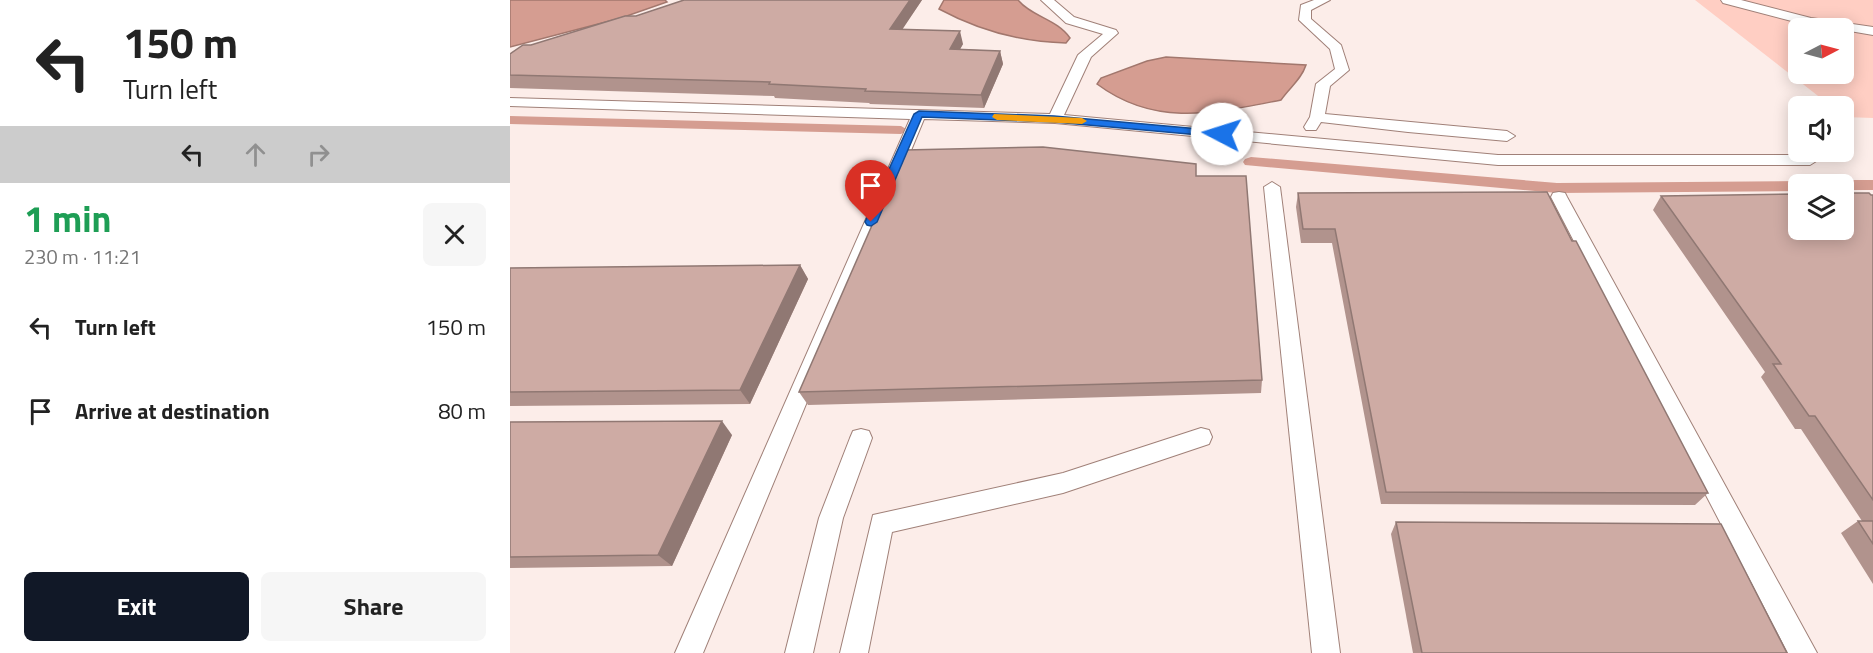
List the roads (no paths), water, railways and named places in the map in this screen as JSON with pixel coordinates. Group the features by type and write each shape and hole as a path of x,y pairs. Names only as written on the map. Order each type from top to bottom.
{"street":[{"path":"1047,0 1070,20 1112,33 1085,55 1054,119"},
{"path":"1301,141 1317,117 1323,84 1342,70 1336,48 1305,21 1305,8 1324,0"},
{"path":"1727,0 1811,22 1873,31"},
{"path":"510,102 1054,119 1498,160 1788,160"},
{"path":"689,653 919,114"},
{"path":"1317,117 1408,128 1507,136"},
{"path":"1272,187 1326,653"},
{"path":"1559,197 1803,653"},
{"path":"854,653 882,523 1063,483 1201,437"},
{"path":"799,653 831,518 861,438"}],"waterway":[{"path":"510,120 901,130"},
{"path":"1251,162 1557,188 1788,186"},
{"path":"1854,185 1873,185"}]}
